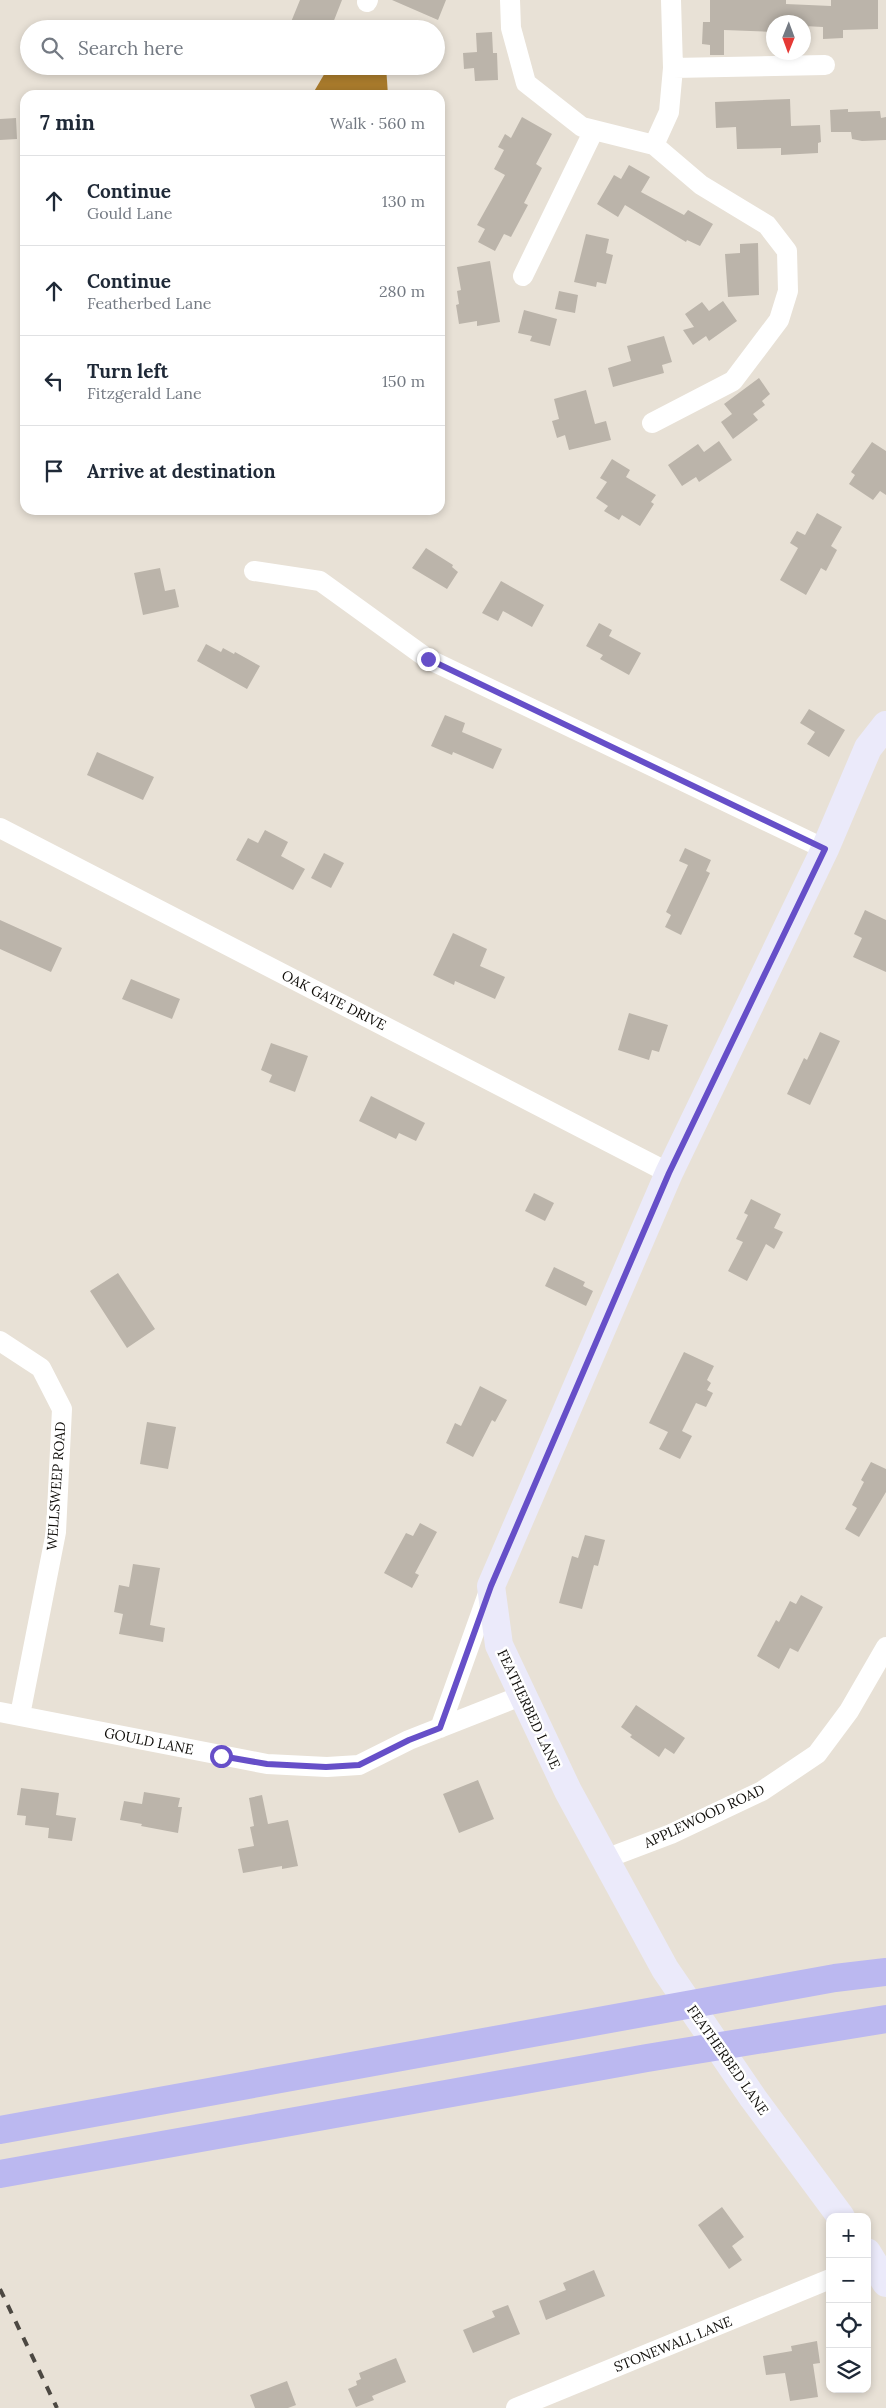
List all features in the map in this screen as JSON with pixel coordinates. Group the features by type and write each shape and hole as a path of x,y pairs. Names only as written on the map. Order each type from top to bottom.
{"highway":[{"path":"0,2130 835,1978 886,1972"},
{"path":"0,2174 647,2058 886,2019"}],"street":[{"path":"510,0 511,28 526,83 582,127 654,145 701,185 768,225 787,251 788,291 779,320 733,381 652,423"},
{"path":"654,145 669,112 673,68 671,0"},
{"path":"673,68 825,66"},
{"path":"523,276 594,130"},
{"path":"254,571 320,581 428,659 825,849"},
{"path":"440,1728 491,1586 669,1173 825,849 868,748 886,726"},
{"name":"OAK GATE DRIVE","path":"0,828 669,1173"},
{"name":"WELLSWEEP ROAD","path":"0,1341 41,1368 62,1409 56,1532 20,1715"},
{"name":"FEATHERBED LANE","path":"491,1586 499,1645 568,1791 665,1969 753,2098 838,2213"},
{"name":"APPLEWOOD ROAD","path":"605,1859 671,1834 762,1791 816,1754 849,1711 886,1647"},
{"name":"GOULD LANE","path":"0,1712 267,1764 326,1767 359,1765 409,1740 522,1695"},
{"name":"STONEWALL LANE","path":"516,2408 826,2281"}],"shaded area":[{"path":"324,75 387,75 388,90 315,90"}],"building":[{"path":"300,0 342,0 334,20 292,20"},
{"path":"392,0 446,0 438,20"},
{"path":"710,0 786,0 786,4 831,6 831,0 878,0 878,29 843,30 843,38 823,39 823,27 811,26 811,15 766,15 766,32 724,30 724,55 710,55 710,45 702,44 703,22 710,22"},
{"path":"492,32 493,53 497,53 498,80 475,81 474,68 464,69 463,53 477,52 476,33"},
{"path":"790,99 791,126 820,125 821,142 818,143 818,153 781,155 781,148 737,149 736,127 716,128 715,102"},
{"path":"848,109 848,112 880,111 881,118 886,117 886,140 862,141 852,139 851,132 831,132 830,110"},
{"path":"522,117 552,134 536,164 542,168 524,203 528,205 511,237 504,234 495,251 478,242 485,229 477,225 505,175 494,169 504,150 498,147 505,134 511,138"},
{"path":"16,118 17,139 0,140 0,119"},
{"path":"629,165 650,177 641,192 684,215 688,210 713,224 700,246 687,240 686,242 625,205 618,217 597,204 614,175 621,179"},
{"path":"586,234 609,239 606,253 613,255 606,284 597,282 596,287 574,282"},
{"path":"758,243 759,295 728,297 725,254 740,253 740,244"},
{"path":"490,261 500,322 477,326 477,321 459,324 456,305 459,304 457,291 461,290 457,267"},
{"path":"559,291 578,295 575,313 555,309"},
{"path":"723,301 737,321 709,341 706,336 693,345 683,330 694,327 685,314 702,302 709,311"},
{"path":"524,310 557,319 550,346 530,341 532,336 518,333"},
{"path":"664,336 672,362 662,365 664,373 613,387 608,368 631,361 627,346"},
{"path":"759,378 770,394 762,401 765,405 753,414 758,420 733,439 721,422 732,414 724,404"},
{"path":"586,390 595,424 606,421 611,440 569,450 565,435 557,438 552,421 559,419 554,399"},
{"path":"719,441 732,460 699,482 696,477 682,486 668,465 698,444 704,452"},
{"path":"872,442 886,451 886,495 880,491 873,500 849,484 855,475 851,472"},
{"path":"612,459 630,470 626,477 656,495 651,502 654,504 640,526 622,515 619,520 604,511 608,506 596,498 607,482 600,478"},
{"path":"817,513 842,527 831,546 837,550 826,571 821,568 806,595 780,580 798,548 790,543 797,531 805,535"},
{"path":"426,548 453,565 452,567 458,572 447,589 412,568"},
{"path":"160,568 165,591 175,589 179,607 143,615 134,573"},
{"path":"501,581 544,605 532,627 503,611 498,621 482,613"},
{"path":"599,623 612,630 609,636 641,653 629,675 600,659 603,655 586,646"},
{"path":"206,644 221,652 223,648 234,654 235,652 260,666 247,689 197,661"},
{"path":"809,709 845,730 829,757 807,744 815,732 800,723"},
{"path":"445,715 465,723 462,732 502,749 493,769 453,752 452,755 431,746"},
{"path":"97,752 154,777 143,800 87,775"},
{"path":"265,830 288,842 281,856 305,869 293,890 236,860 248,838 258,843"},
{"path":"685,848 711,860 706,871 710,873 681,935 665,927 671,915 666,912 688,865 679,861"},
{"path":"324,853 344,863 331,888 311,878"},
{"path":"865,910 886,920 886,972 853,957 862,938 854,934"},
{"path":"0,920 62,948 51,972 0,949"},
{"path":"453,933 487,949 480,966 505,977 495,999 455,981 454,985 433,975"},
{"path":"131,979 180,999 172,1019 122,999"},
{"path":"629,1013 668,1025 659,1052 652,1050 649,1060 618,1050"},
{"path":"820,1032 840,1041 810,1105 787,1094 804,1058 807,1060"},
{"path":"271,1043 308,1056 295,1092 269,1082 272,1075 261,1070"},
{"path":"371,1096 425,1123 416,1141 399,1133 396,1139 359,1121"},
{"path":"534,1193 554,1203 545,1221 525,1211"},
{"path":"751,1199 781,1214 774,1228 783,1232 774,1249 766,1244 747,1281 728,1271 743,1242 736,1239 748,1215 744,1213"},
{"path":"554,1267 585,1282 583,1286 593,1291 586,1306 545,1286"},
{"path":"118,1273 155,1329 127,1348 90,1291"},
{"path":"684,1352 714,1366 707,1380 711,1383 707,1390 713,1393 706,1407 696,1403 682,1431 692,1436 680,1459 659,1449 668,1432 649,1423"},
{"path":"480,1386 507,1400 495,1422 492,1420 473,1457 446,1443 455,1423 461,1426"},
{"path":"147,1422 176,1427 168,1469 140,1464"},
{"path":"871,1462 886,1469 886,1492 859,1537 845,1529 857,1508 852,1505 864,1482 861,1480"},
{"path":"420,1523 437,1532 415,1573 419,1575 412,1588 384,1573 406,1533 413,1536"},
{"path":"585,1535 605,1540 598,1566 594,1565 582,1609 559,1603 572,1556 578,1558"},
{"path":"133,1564 160,1568 150,1625 165,1628 163,1642 119,1634 123,1614 114,1612 119,1585 129,1587"},
{"path":"801,1595 823,1607 798,1652 790,1648 779,1669 757,1656 776,1620 779,1622 790,1601 796,1604"},
{"path":"636,1705 685,1738 674,1754 665,1748 659,1757 630,1737 632,1735 621,1727"},
{"path":"478,1780 494,1819 459,1833 443,1794"},
{"path":"21,1788 59,1793 56,1815 76,1818 72,1841 48,1838 49,1828 25,1825 26,1816 17,1815"},
{"path":"144,1792 180,1798 178,1807 182,1807 178,1833 120,1820 124,1801 142,1804"},
{"path":"262,1795 268,1824 288,1820 298,1866 282,1869 282,1866 243,1873 238,1849 254,1846 250,1827 254,1826 249,1798"},
{"path":"722,2207 744,2237 732,2246 742,2260 729,2269 698,2225"},
{"path":"594,2270 605,2296 546,2320 539,2301 566,2290 563,2283"},
{"path":"508,2305 520,2334 473,2353 463,2330 495,2317 492,2311"},
{"path":"817,2341 820,2363 813,2364 818,2397 790,2401 785,2373 766,2375 763,2356 792,2351 791,2346"},
{"path":"396,2358 406,2382 372,2396 374,2400 356,2407 348,2389 357,2385 356,2381 361,2379 359,2373"},
{"path":"287,2381 296,2405 288,2408 255,2408 250,2395"}],"railway":[{"path":"0,2289 57,2408"}],"route":[{"path":"221,1756 267,1764 326,1767 359,1765 409,1740 440,1728 491,1586 669,1173 825,849 428,659"}]}
